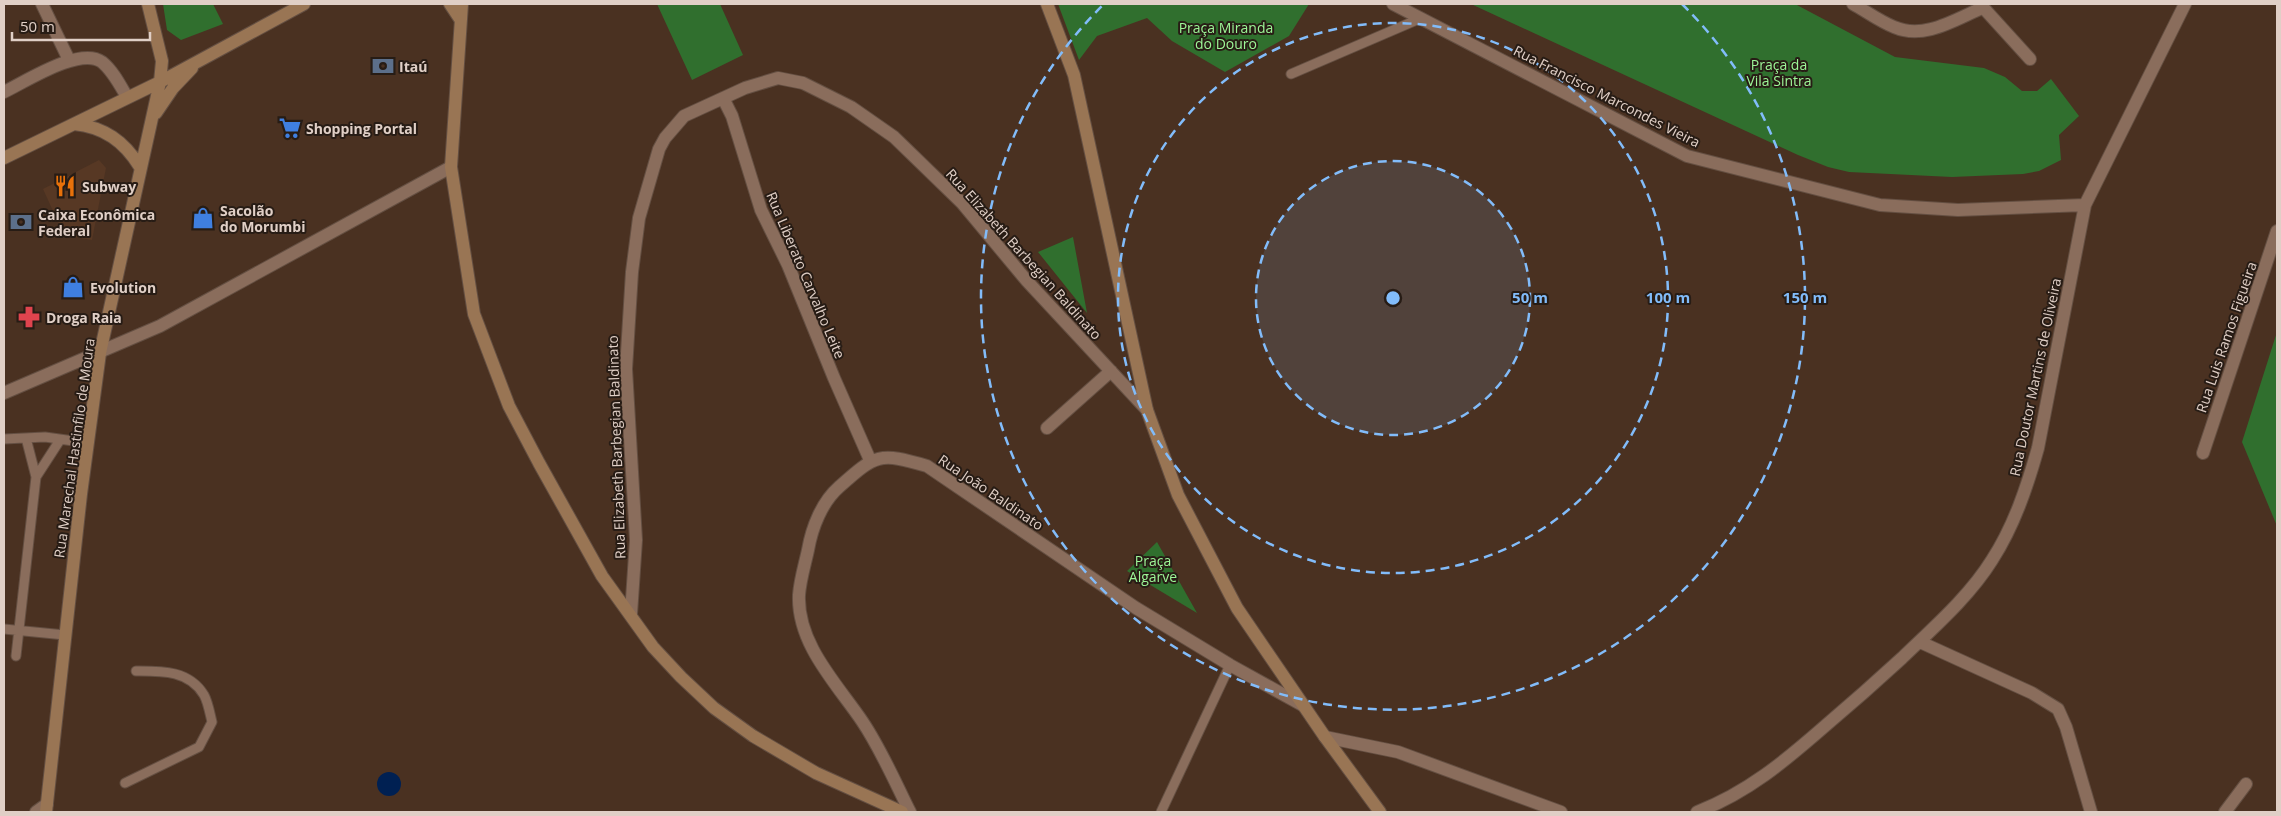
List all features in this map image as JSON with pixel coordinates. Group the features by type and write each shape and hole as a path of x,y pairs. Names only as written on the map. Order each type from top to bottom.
{"street":[{"path":"42,4 69,60"},
{"name":"Rua Marechal Hastinfilo de Moura","path":"46,808 65,635 100,353 160,82 162,61 148,4"},
{"path":"4,158 160,82 304,4"},
{"path":"450,4 460,19"},
{"path":"462,4 451,167 474,314 509,406 554,489 602,576 653,647 714,708 753,736 816,773 902,812"},
{"path":"1047,4 1074,75 1147,410 1178,495 1237,608 1324,737 1380,812"},
{"name":"Rua Francisco Marcondes Vieira","path":"1392,4 1686,156 1880,206 1958,210 2085,205"},
{"path":"1853,4 1894,27 1915,32 1935,28 1981,6 2030,59"},
{"name":"Rua Doutor Martins de Oliveira","path":"1697,812 1724,802 1759,781 1920,642 1968,590 1992,560 2027,488 2038,448 2085,205 2185,4"},
{"path":"4,92 69,60 89,58 102,62 112,72 127,97"},
{"path":"151,121 173,88 201,60"},
{"name":"Rua Elizabeth Barbegian Baldinato","path":"631,614 636,540 626,369 628,314 639,218 664,138 684,116 764,81 778,78 803,83 851,107 894,137 962,203 1027,281 1147,410"},
{"name":"Rua Liberato Carvalho Leite","path":"723,98 732,116 761,210 788,265 844,404 870,460"},
{"path":"74,124 88,125 114,136 124,145 140,167"},
{"path":"4,393 160,326 451,167"},
{"name":"Rua Luis Ramos Figueira","path":"2203,453 2277,231"},
{"path":"1047,428 1111,372"},
{"name":"Rua João Baldinato","path":"870,460 899,458 927,466 1136,608 1230,665 1304,706"},
{"path":"870,460 834,491 822,508 810,536 799,593 799,604 817,659 863,722 910,812"},
{"path":"1920,642 2032,693 2058,710 2066,727 2091,812"},
{"path":"1324,737 1398,752 1562,812"},
{"path":"2225,812 2246,784"},
{"path":"36,812 46,808"}],"lane":[{"path":"1291,74 1419,19"},
{"path":"4,439 45,437 88,443"},
{"path":"16,656 36,477 26,438"},
{"path":"36,477 60,440"},
{"path":"4,629 65,635"},
{"path":"1161,812 1230,665"},
{"path":"125,782 199,746 212,722 204,695 186,677 163,671 136,671"}],"shaded area":[{"path":"99,160 106,168 92,240 64,235 43,189"}],"green space":[{"path":"163,4 213,4 223,24 181,40 167,30"},
{"path":"657,4 720,4 743,55 692,80"},
{"name":"Praça Miranda do Douro","path":"1058,4 1309,4 1289,36 1225,72 1172,41 1147,18 1097,36 1079,60"},
{"name":"Praça da Vila Sintra","path":"1471,4 1795,4 1895,57 1984,68 2005,77 2022,91 2037,91 2051,79 2079,116 2059,135 2061,160 2039,171 2023,174 1952,177 1849,172 1828,167 1798,155"},
{"path":"1073,237 1087,313 1038,252"},
{"path":"2277,332 2277,526 2242,442"},
{"name":"Praça Algarve","path":"1157,542 1197,613 1127,571"}],"water":[{"path":"389,772 398,775 401,784 398,793 389,796 380,793 377,784 380,775"}],"place":[{"name":"Itaú","path":"383,66"},
{"name":"Shopping Portal","path":"290,128"},
{"name":"Subway","path":"65,186"},
{"name":"Sacolão do Morumbi","path":"203,218"},
{"name":"Caixa Econômica Federal","path":"21,222"},
{"name":"Evolution","path":"73,287"},
{"name":"Droga Raia","path":"29,317"}]}
